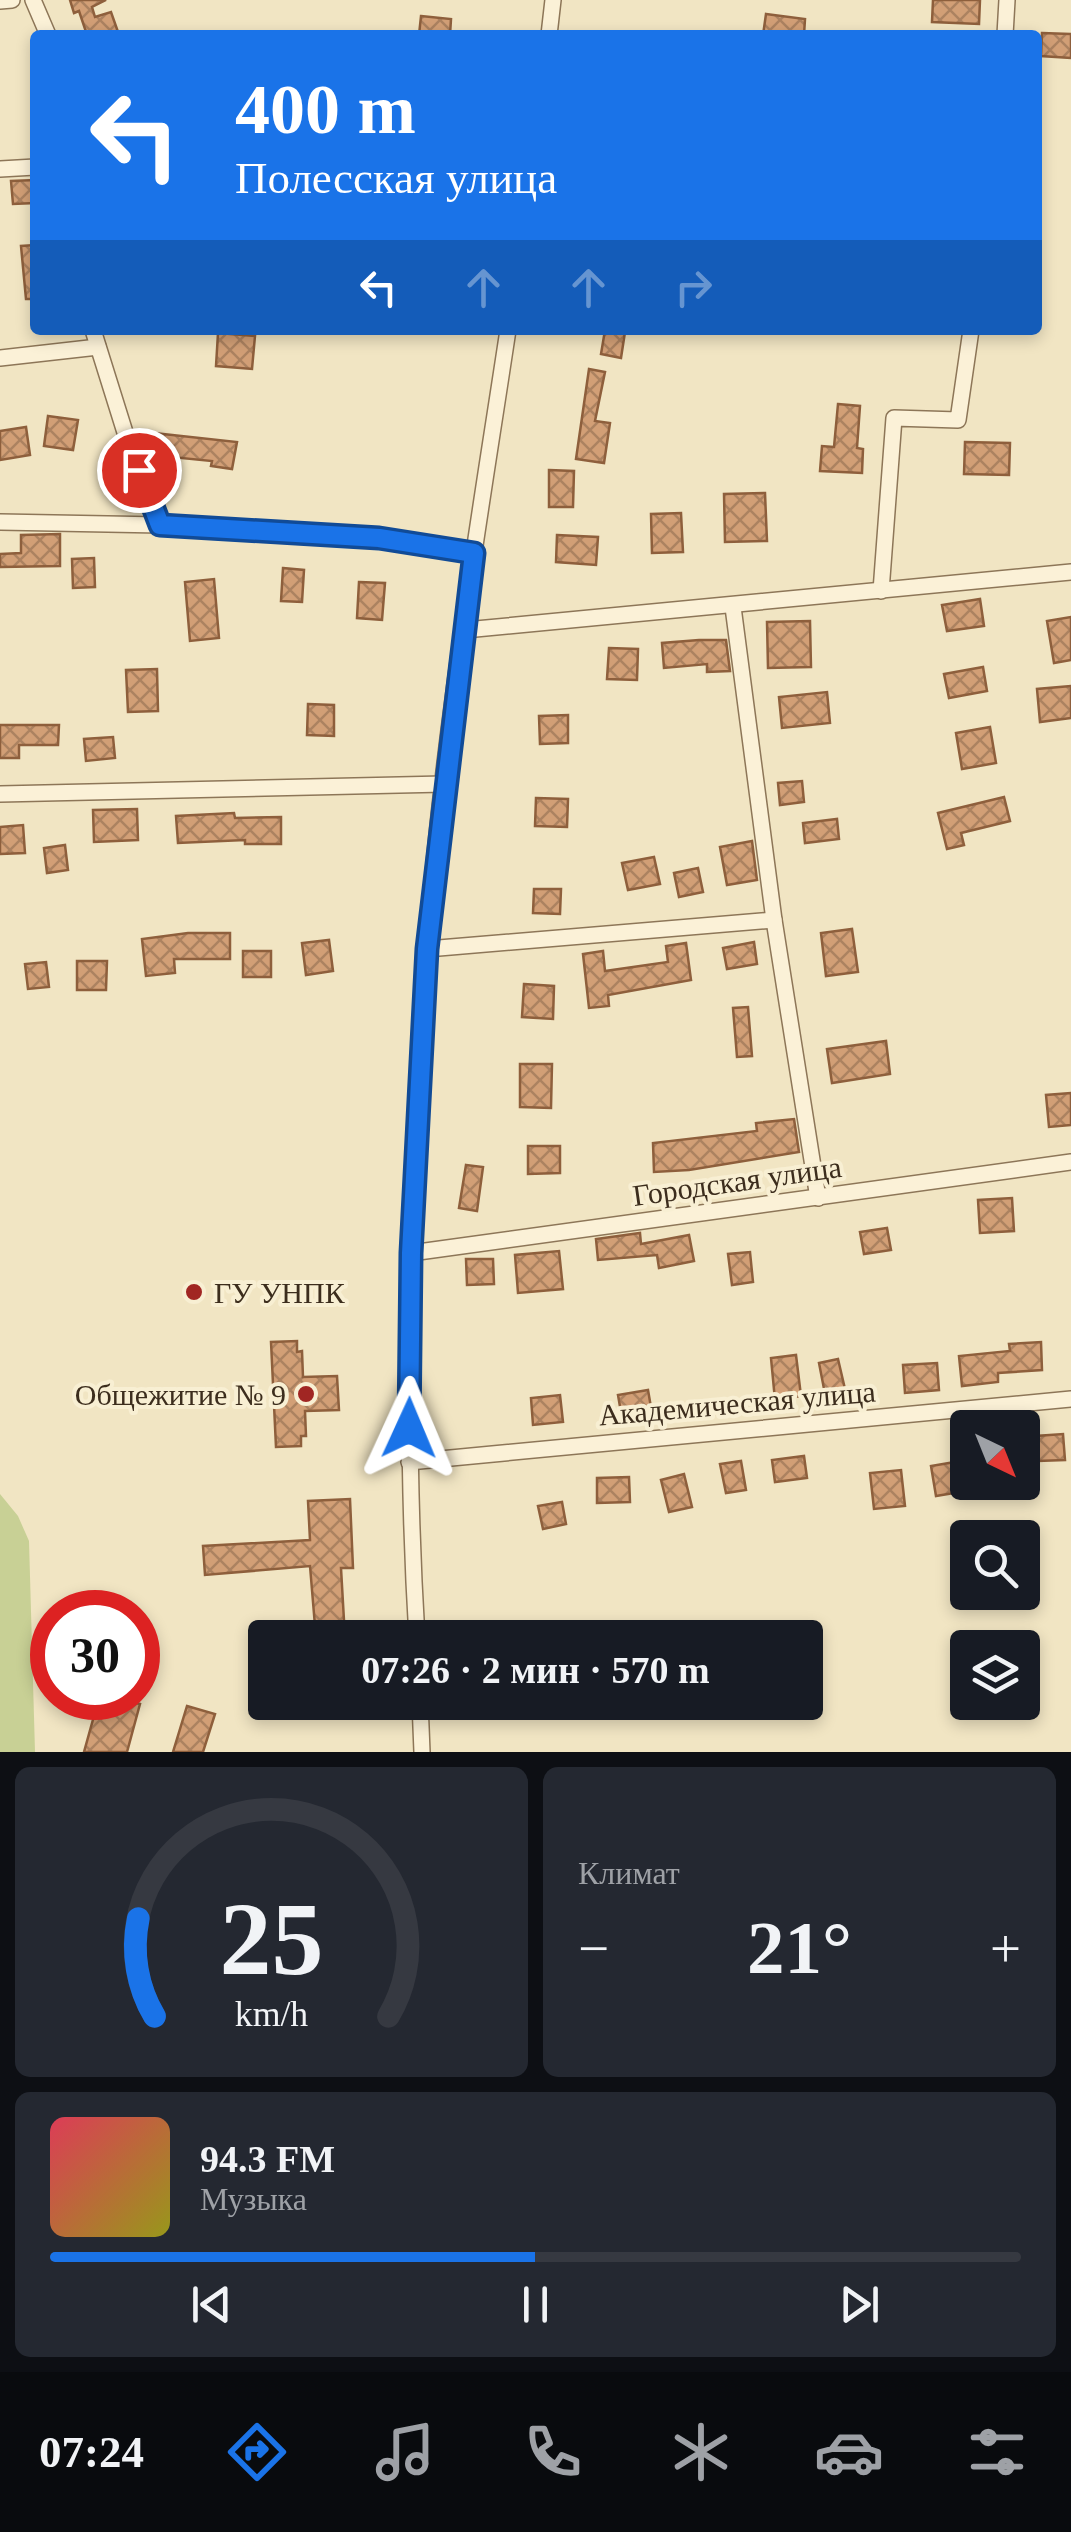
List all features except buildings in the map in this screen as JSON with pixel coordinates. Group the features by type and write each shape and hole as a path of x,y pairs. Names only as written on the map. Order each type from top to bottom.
{"street":[{"path":"0,0 12,0"},
{"path":"33,0 46,30"},
{"path":"550,30 553,0"},
{"path":"1005,30 1007,0"},
{"path":"0,169 30,167"},
{"path":"94,335 128,442 160,525"},
{"path":"416,1620 408,1462 411,1253 427,949 474,553 507,335"},
{"path":"881,590 894,418 958,420 969,335"},
{"path":"0,358 98,347"},
{"path":"0,522 160,525 379,538 474,553"},
{"path":"465,630 1071,572"},
{"path":"733,607 774,920 818,1198"},
{"path":"0,794 444,784"},
{"path":"427,949 774,920"},
{"name":"Городская улица","path":"411,1253 1071,1162"},
{"name":"Академическая улица","path":"408,1462 1071,1399"},
{"path":"421,1720 422,1752"}],"green space":[{"path":"0,1494 18,1516 29,1541 30,1720 34,1720 35,1752 0,1752"}],"place":[{"name":"ГУ УНПК","path":"194,1292"},
{"name":"Общежитие № 9","path":"306,1394"}],"route":[{"path":"139,470 160,525 379,538 474,553 427,949 411,1253 409,1428"}]}
